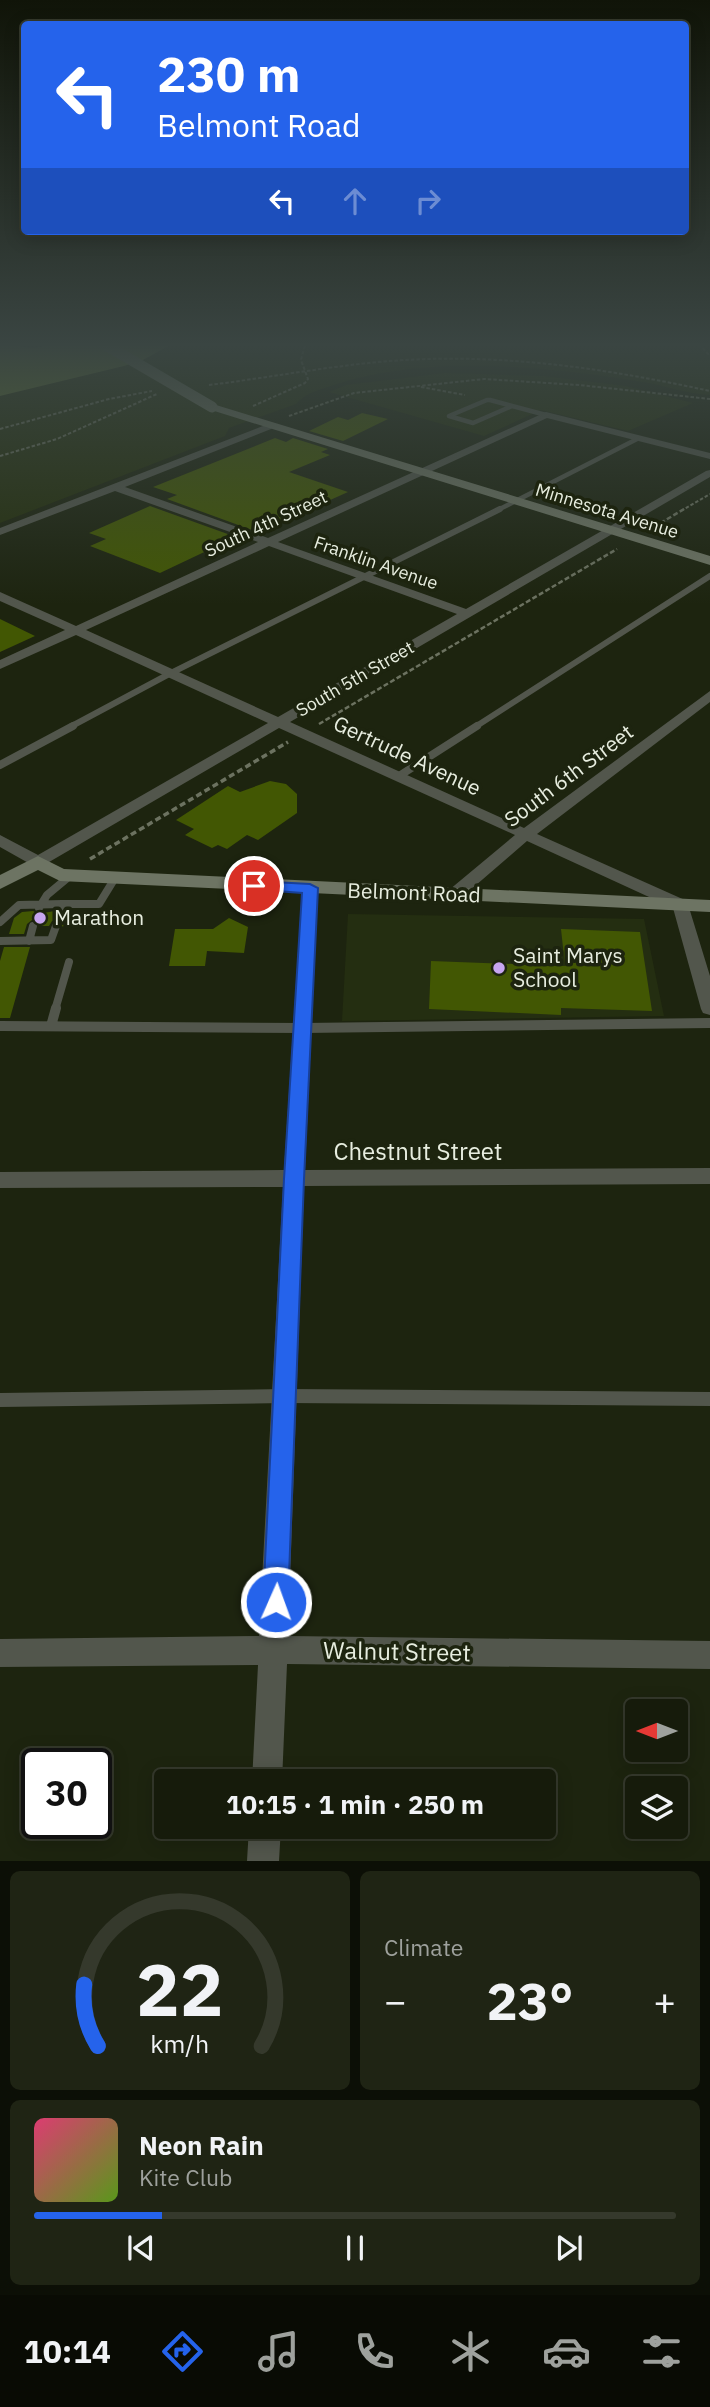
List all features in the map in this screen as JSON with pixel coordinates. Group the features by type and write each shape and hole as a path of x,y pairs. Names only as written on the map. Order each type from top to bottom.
{"street":[{"path":"0,532 258,431"},
{"name":"Minnesota Avenue","path":"281,431 710,561"},
{"name":"South 4th Street","path":"0,665 511,431"},
{"path":"606,431 710,456"},
{"name":"South 5th Street","path":"0,883 710,473"},
{"name":"Franklin Avenue","path":"115,487 468,614"},
{"name":"Gertrude Avenue","path":"0,596 305,732 681,905"},
{"name":"South 6th Street","path":"455,894 527,834 710,695"},
{"path":"0,839 38,862"},
{"name":"Belmont Road","path":"38,862 67,875 710,906"},
{"path":"268,1769 310,888"},
{"path":"681,905 710,1009"},
{"name":"Chestnut Street","path":"0,1180 710,1176"},
{"name":"Walnut Street","path":"0,1653 274,1650 710,1655"},
{"path":"263,1861 264,1839"}],"lane":[{"path":"0,765 171,673 365,578 637,439"},
{"path":"399,776 710,576"},
{"path":"40,907 47,895 67,875"},
{"path":"0,922 19,905 61,907 99,904 115,878"},
{"path":"29,941 33,926"},
{"path":"0,941 51,940 55,926"},
{"path":"51,1026 69,962"},
{"path":"0,1026 303,1028 710,1023"},
{"path":"0,1400 285,1396 710,1399"}],"path":[{"path":"0,456 57,439 74,431"},
{"path":"67,875 710,494"}],"shaded area":[{"path":"0,431 228,431 225,436 0,523"},
{"path":"466,431 495,431 484,436"},
{"name":"Saint Marys School","path":"348,914 644,919 664,1016 342,1021"}],"building":[{"path":"309,431 364,431 343,441"},
{"path":"275,438 286,442 293,438 328,449 321,452 330,455 289,472 348,492 268,528 261,525 252,530 167,499 177,495 153,487"},
{"path":"150,506 236,537 160,573 90,546 106,539 89,533"},
{"path":"0,619 35,636 0,652"},
{"path":"270,781 286,784 297,794 297,813 258,840 247,835 227,849 218,845 212,848 185,835 194,829 176,820 228,786 240,792"},
{"name":"Marathon","path":"33,911 39,914 54,911 61,916 67,911 63,927 58,920 52,921 49,926 39,926 37,921 32,920 27,924 24,934 9,934 14,918 22,912"},
{"path":"229,918 248,927 244,953 207,951 205,966 169,966 175,929 213,929"},
{"path":"561,929 640,932 652,1011 561,1008 561,1015 429,1009 431,961 565,966"},
{"path":"4,947 30,947 10,1018 0,1018 0,961"}],"place":[{"name":"Marathon","path":"40,918"},
{"name":"Saint Marys School","path":"499,968"}],"route":[{"path":"254,886 310,888 294,1179 276,1602"}]}
